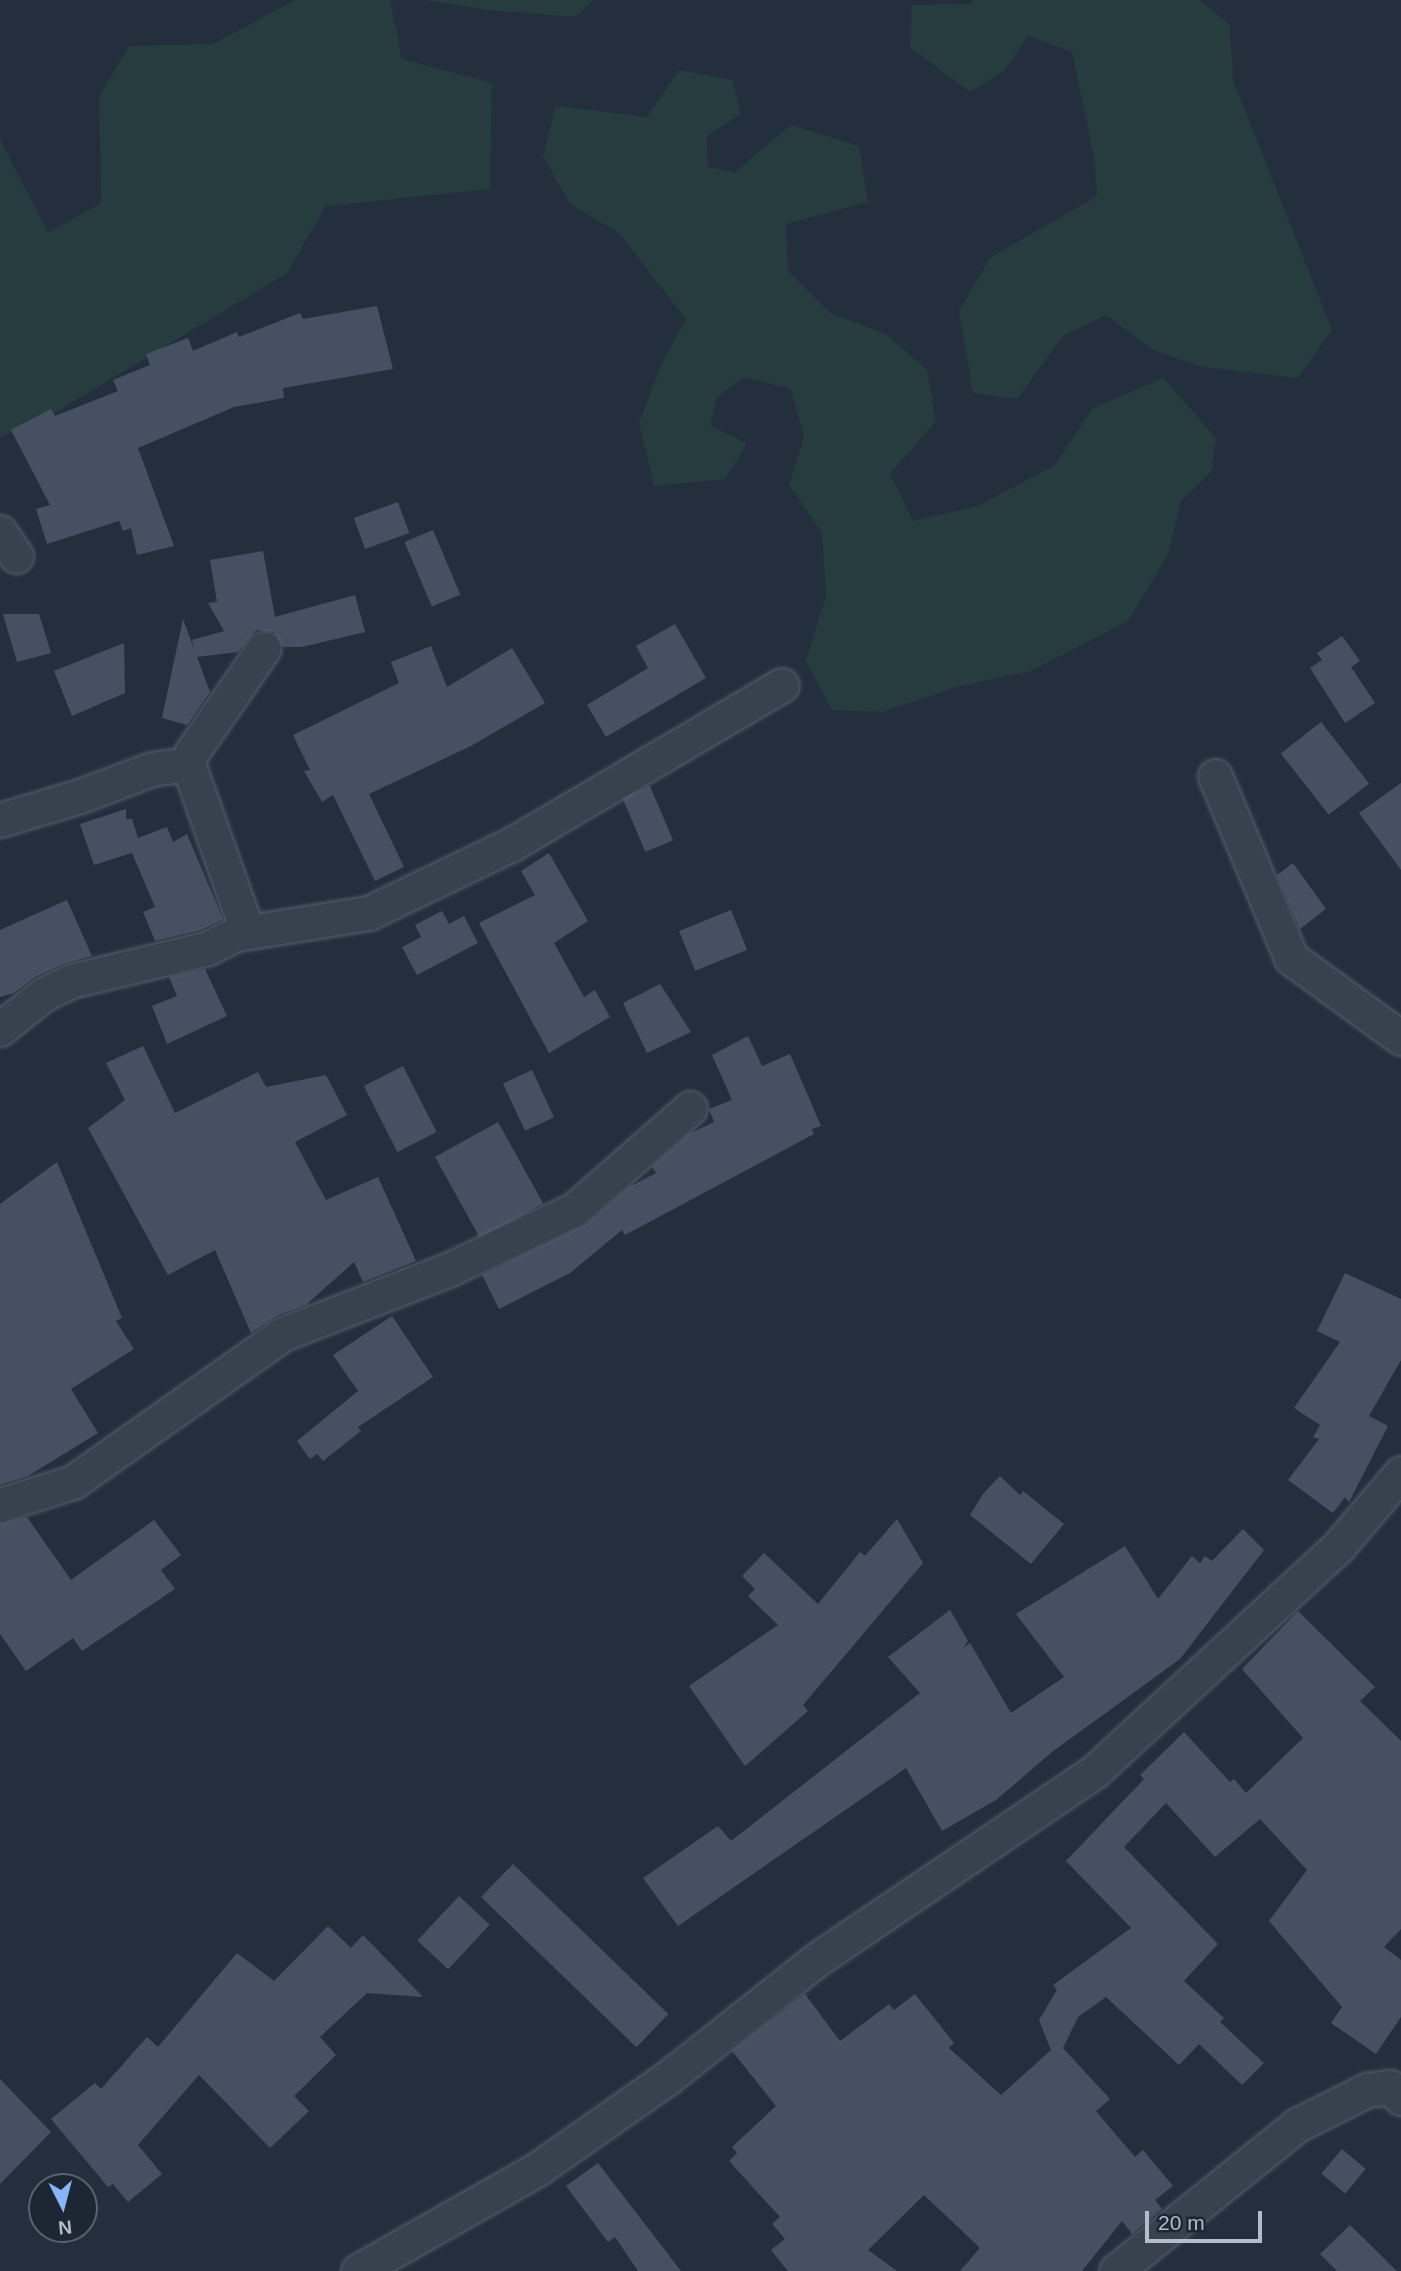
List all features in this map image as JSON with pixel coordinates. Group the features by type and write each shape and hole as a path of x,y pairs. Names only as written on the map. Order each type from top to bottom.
{"street":[{"path":"236,934 243,919 188,764 192,752 264,648"},
{"path":"0,1029 44,994 71,981 208,948 236,934 369,914 512,844 782,685"},
{"path":"0,820 80,796 152,769 188,764"},
{"path":"1215,776 1291,958 1401,1038"},
{"path":"0,1506 72,1482 283,1334 452,1268 575,1209 690,1108"},
{"path":"358,2271 536,2170 666,2079 816,1960 1094,1772 1338,1547 1401,1473"},
{"path":"1116,2271 1297,2125 1367,2090 1390,2087 1401,2098"}],"green space":[{"path":"295,0 390,0 402,59 492,83 490,189 326,206 287,273 44,419 0,437 0,139 48,233 101,203 99,97 129,46 213,44"},
{"path":"426,0 593,0 576,17 488,10"},
{"path":"973,0 1200,0 1230,25 1233,80 1332,330 1298,378 1203,367 1153,350 1106,315 1063,336 1017,399 973,393 959,311 990,258 1097,196 1094,157 1072,52 1028,36 1004,71 970,92 910,47 912,5 969,4"},
{"path":"679,70 732,80 741,114 707,136 708,167 735,172 791,125 859,146 868,202 786,224 788,271 830,313 886,334 927,370 936,421 890,474 913,521 978,506 1055,465 1093,408 1163,378 1216,438 1211,472 1181,501 1168,554 1128,621 1031,671 956,687 883,712 832,710 806,661 826,597 822,533 789,484 804,437 791,389 743,377 717,398 710,425 747,444 725,479 654,486 639,423 662,363 686,319 619,233 570,204 543,156 556,106 647,117"}],"building":[{"path":"377,306 393,369 283,388 284,398 234,407 138,448 174,546 137,555 131,528 123,531 119,521 47,544 36,509 50,505 11,430 51,409 55,416 118,391 113,380 150,365 146,354 188,338 193,351 237,332 239,337 300,313 303,319"},
{"path":"398,502 409,533 365,549 354,518"},
{"path":"433,530 460,594 432,607 404,542"},
{"path":"263,551 275,617 355,595 365,632 302,647 283,647 274,632 256,630 238,652 197,657 210,692 187,725 162,718 183,619 194,649 192,640 224,631 208,603 217,602 210,560"},
{"path":"3,614 39,614 51,653 17,662"},
{"path":"675,624 706,678 606,737 587,705 648,668 636,646"},
{"path":"1342,636 1360,661 1351,667 1375,703 1345,723 1310,668 1322,660 1317,653"},
{"path":"124,643 125,693 72,716 54,671"},
{"path":"431,646 447,687 512,648 545,703 471,746 369,794 404,867 375,881 333,795 322,802 304,771 310,770 293,735 399,683 391,662"},
{"path":"1321,722 1369,783 1329,815 1281,753"},
{"path":"1401,783 1401,870 1359,813"},
{"path":"650,786 673,840 645,852 622,798"},
{"path":"126,809 126,819 132,819 138,838 167,827 173,842 187,834 223,919 201,930 155,941 143,912 155,907 132,853 94,865 80,824"},
{"path":"549,853 588,921 554,943 584,997 595,990 610,1017 549,1053 479,923 535,895 521,871"},
{"path":"1293,863 1326,909 1300,929 1277,875"},
{"path":"67,900 92,956 63,964 35,977 14,993 0,997 0,930"},
{"path":"731,910 747,950 695,971 679,931"},
{"path":"442,911 449,924 464,916 478,943 417,975 402,947 421,937 415,925"},
{"path":"205,969 227,1016 167,1044 152,1006 177,996 169,977"},
{"path":"660,984 691,1032 647,1053 623,1003"},
{"path":"748,1036 762,1066 790,1054 821,1126 812,1129 814,1134 625,1235 622,1230 570,1273 499,1309 482,1275 587,1224 629,1187 656,1173 652,1167 689,1134 714,1122 709,1109 732,1100 712,1055"},
{"path":"143,1046 175,1113 258,1072 266,1087 326,1075 347,1115 295,1142 326,1200 378,1177 416,1261 363,1282 354,1262 306,1305 276,1316 251,1333 215,1250 168,1275 88,1128 125,1100 106,1063"},
{"path":"403,1066 437,1132 397,1152 364,1086"},
{"path":"532,1070 554,1117 525,1131 503,1084"},
{"path":"498,1122 543,1203 480,1238 435,1157"},
{"path":"57,1162 122,1318 116,1321 134,1349 71,1389 98,1433 28,1476 0,1485 0,1204"},
{"path":"1345,1273 1401,1299 1401,1360 1369,1416 1388,1426 1349,1502 1345,1497 1333,1513 1288,1480 1319,1439 1313,1437 1320,1425 1294,1408 1340,1342 1317,1331"},
{"path":"392,1316 433,1377 358,1427 361,1431 323,1461 317,1454 310,1459 297,1441 358,1391 333,1355"},
{"path":"1000,1476 1020,1495 1023,1491 1064,1524 1031,1564 970,1515 983,1494"},
{"path":"27,1517 71,1580 154,1520 181,1555 161,1570 175,1589 82,1651 73,1638 26,1671 0,1634 0,1524"},
{"path":"897,1519 923,1563 803,1705 808,1711 745,1766 689,1686 778,1625 748,1596 755,1589 742,1576 764,1553 818,1604 860,1552 865,1556"},
{"path":"1243,1529 1264,1550 1180,1659 1052,1752 996,1800 942,1831 906,1768 678,1926 643,1878 718,1826 731,1841 920,1693 888,1657 950,1610 968,1641 963,1648 970,1643 1011,1713 1064,1677 1016,1614 1125,1546 1158,1599 1192,1556 1200,1563 1205,1556 1212,1561"},
{"path":"1298,1611 1375,1687 1360,1701 1401,1741 1401,1929 1384,1947 1401,1960 1401,2017 1376,2054 1331,2023 1342,2007 1269,1921 1307,1870 1260,1819 1215,1857 1166,1803 1124,1847 1218,1944 1184,1981 1224,2018 1220,2022 1264,2063 1242,2085 1199,2044 1179,2065 1106,1997 1078,2017 1063,2048 1110,2099 1096,2111 1135,2157 1143,2150 1173,2186 1155,2200 1162,2209 1132,2234 1122,2221 1082,2271 960,2271 980,2248 924,2195 868,2250 897,2271 788,2271 771,2250 785,2239 772,2224 780,2217 729,2161 737,2153 732,2147 776,2106 732,2051 805,1994 840,2041 889,2004 894,2010 915,1994 954,2043 949,2048 1001,2095 1051,2050 1039,2020 1057,1990 1053,1985 1131,1928 1066,1861 1144,1779 1140,1775 1184,1732 1230,1782 1234,1779 1246,1793 1303,1738 1242,1669"},
{"path":"513,1864 668,2014 636,2047 481,1897"},
{"path":"459,1896 490,1925 448,1969 417,1941"},
{"path":"328,1926 351,1948 363,1935 423,1997 367,1993 320,2037 336,2055 294,2096 309,2111 270,2148 199,2075 138,2145 162,2174 128,2202 113,2184 108,2187 51,2119 95,2083 101,2089 147,2037 158,2047 237,1953 274,1981"},
{"path":"0,2079 51,2132 0,2184"},
{"path":"1342,2149 1366,2169 1345,2193 1321,2174"},
{"path":"598,2163 681,2271 638,2271 615,2237 608,2242 566,2186"},
{"path":"1350,2225 1397,2271 1337,2271 1320,2254"}]}
